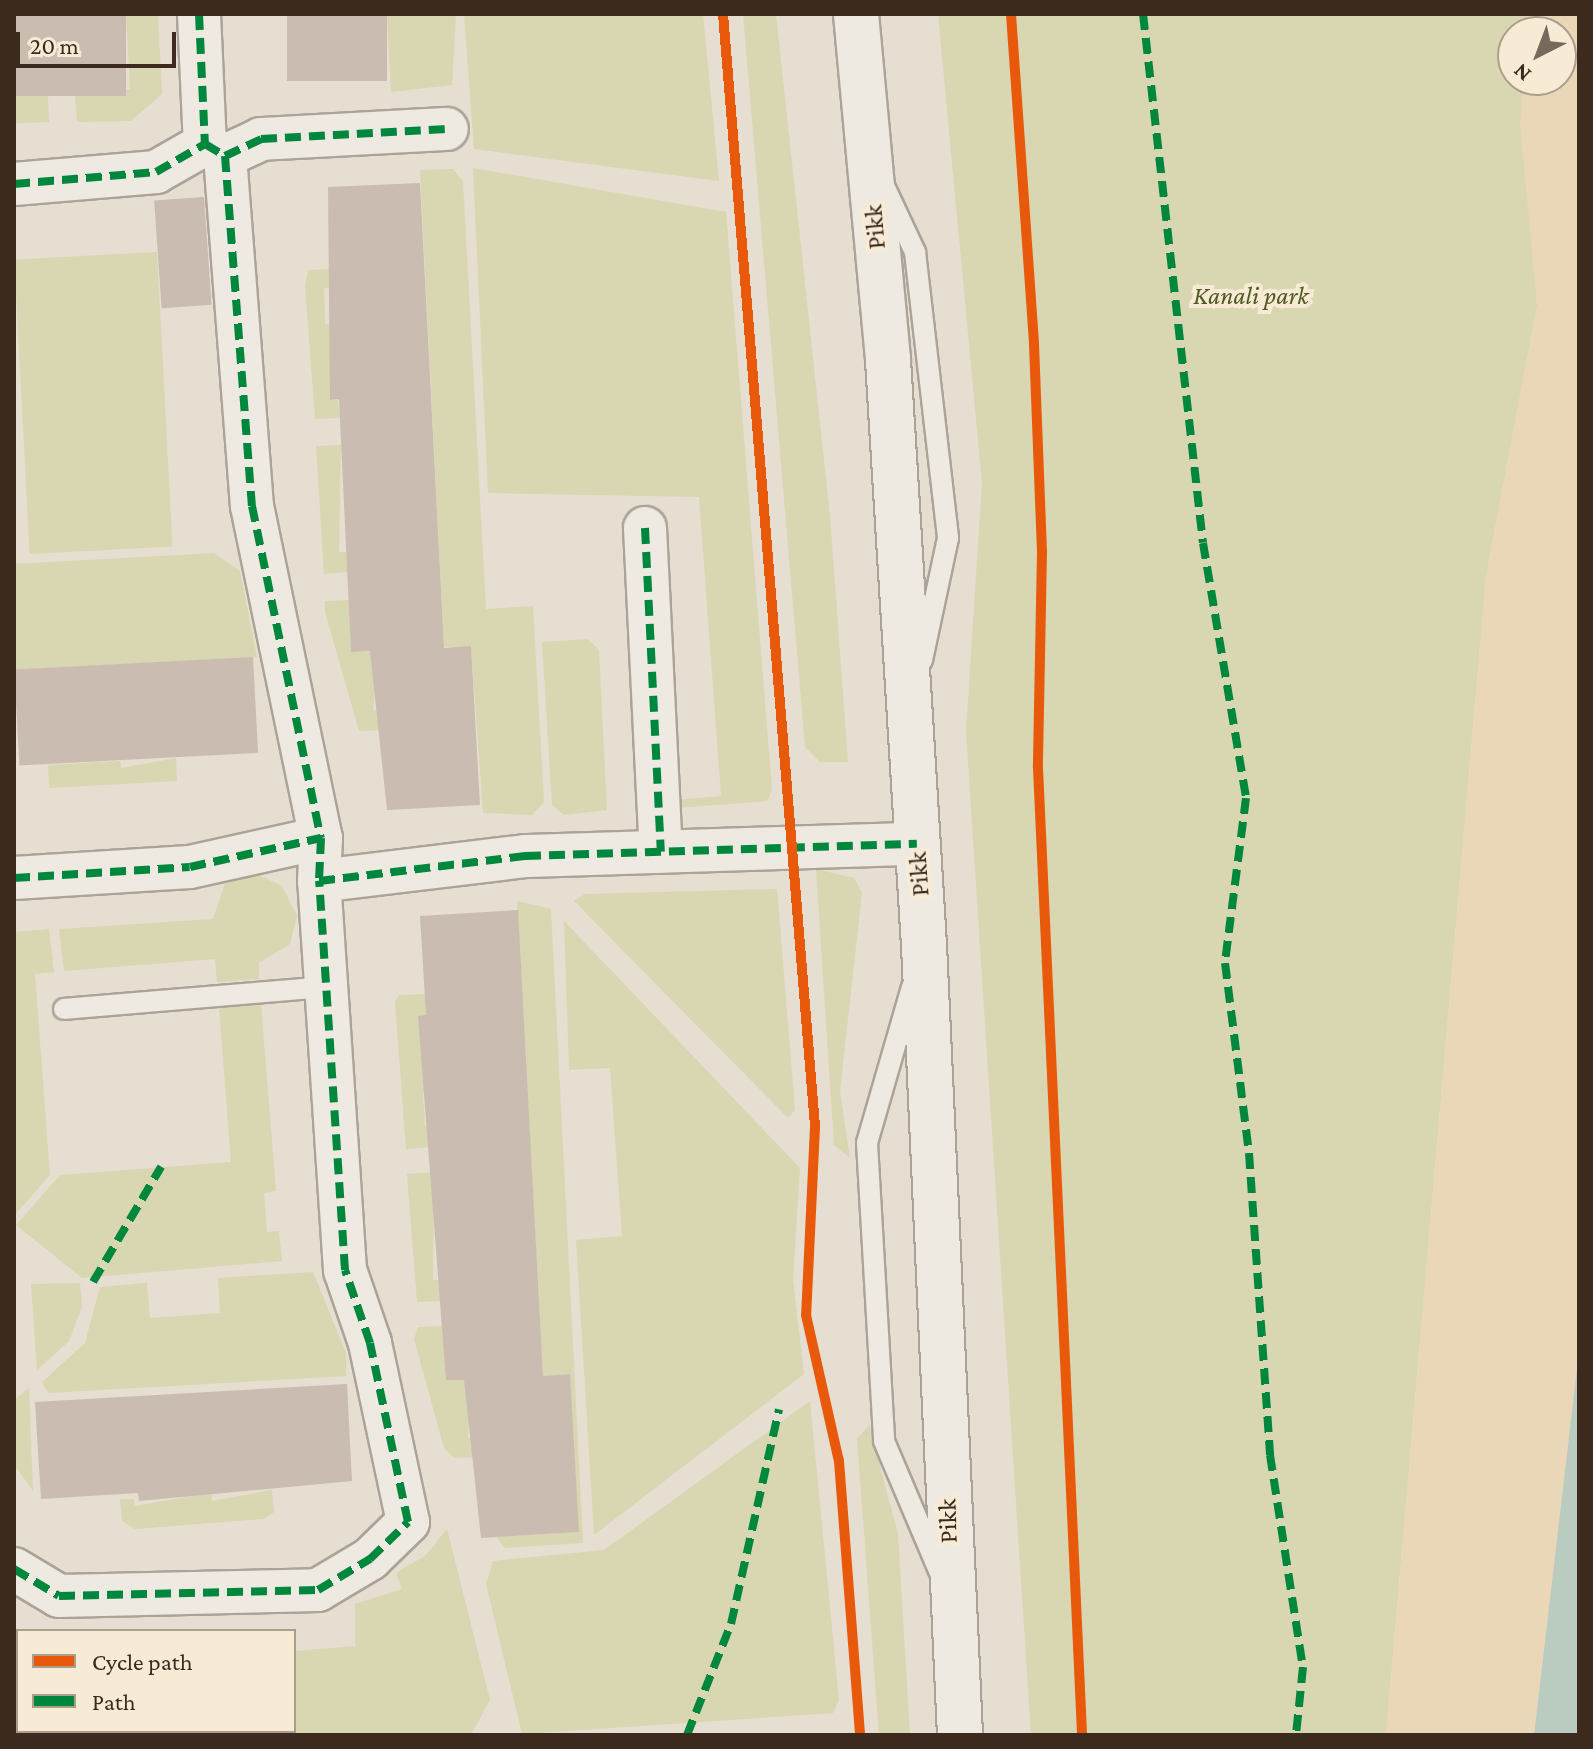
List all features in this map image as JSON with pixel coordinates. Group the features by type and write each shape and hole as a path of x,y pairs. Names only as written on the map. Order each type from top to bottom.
{"street":[{"path":"14,1569 59,1596 318,1590 370,1559 408,1522 370,1343 345,1270 319,881 321,838 252,506 199,14"},
{"name":"Pikk","path":"856,14 888,360 906,735 924,945 960,1735"},
{"path":"14,184 156,172 215,150 261,139 447,129"},
{"path":"645,528 661,852"},
{"path":"14,878 190,867 321,838"},
{"path":"319,881 525,856 917,844"}],"lane":[{"path":"924,945 867,1143 884,1441 952,1602"},
{"path":"64,1009 326,987"}],"green space":[{"path":"126,14 158,14 162,94 131,121 77,122 75,92 130,89"},
{"path":"387,14 456,14 452,85 391,92"},
{"path":"464,14 703,14 719,181 474,149"},
{"path":"743,14 776,14 830,516 848,762 820,762 805,747"},
{"name":"Kanali park","path":"938,14 1527,14 1497,16 1497,96 1524,96 1537,306 1486,576 1386,1735 1031,1735 966,731 982,483"},
{"path":"48,94 49,122 15,123 14,95"},
{"path":"473,168 726,212 772,790 767,801 677,808 675,800 721,796 699,497 488,493"},
{"path":"453,169 463,181 486,609 533,606 544,802 532,815 483,813 471,647 444,647 420,170"},
{"path":"157,252 172,547 30,554 14,259"},
{"path":"332,269 333,288 324,288 325,324 334,324 330,400 338,400 340,418 315,419 305,285 308,270"},
{"path":"341,445 339,552 346,552 348,572 324,574 316,446"},
{"path":"214,553 240,571 257,657 14,670 14,564"},
{"path":"349,600 351,652 379,651 373,710 382,710 383,730 359,731 325,612 325,601"},
{"path":"588,639 599,650 607,810 564,815 552,805 542,642"},
{"path":"176,758 177,781 49,788 48,765 120,761 121,768"},
{"path":"816,869 854,878 862,893 840,1091 850,1158 834,1145"},
{"path":"254,873 282,886 297,916 290,944 259,963 259,979 217,982 215,959 64,971 59,929 213,919 225,884"},
{"path":"777,889 795,1110 788,1118 574,901 585,894"},
{"path":"517,901 551,909 583,1543 505,1548 496,1537 579,1532 569,1374 543,1376"},
{"path":"564,921 800,1168 793,1280 804,1374 594,1535 576,1240 622,1236 610,1068 569,1070"},
{"path":"49,929 54,972 35,974 50,1175 14,1216 14,932"},
{"path":"425,994 426,1015 418,1017 430,1091 423,1092 425,1126 432,1127 433,1147 406,1149 395,1002 399,995"},
{"path":"261,1004 276,1191 264,1193 267,1232 279,1231 282,1261 82,1278 16,1225 60,1175 231,1162 219,1007"},
{"path":"434,1172 433,1280 440,1280 442,1301 417,1302 407,1174"},
{"path":"313,1272 346,1353 346,1376 48,1393 42,1382 85,1343 100,1287 147,1283 150,1318 220,1313 218,1278"},
{"path":"80,1283 82,1307 69,1341 37,1370 31,1284"},
{"path":"443,1326 446,1380 472,1379 468,1438 475,1438 476,1457 454,1458 444,1448 414,1339 418,1327"},
{"path":"29,1388 33,1491 14,1464 14,1400"},
{"path":"810,1401 839,1700 833,1713 522,1734 486,1584 493,1561 604,1550"},
{"path":"869,1425 898,1534 910,1735 879,1735 857,1439"},
{"path":"272,1490 274,1512 264,1519 135,1529 122,1521 120,1499 134,1499 135,1506 211,1493 212,1501"},
{"path":"447,1529 490,1700 471,1735 296,1733 296,1651 355,1646 355,1604 402,1589 396,1573 425,1556"}],"sand":[{"path":"1579,14 1578,1360 1534,1735 1386,1735 1486,576 1537,306 1520,123 1522,96 1577,96 1577,16 1528,16"}],"shaded area":[{"path":"1579,614 1579,1735 1534,1735 1578,1360"}],"building":[{"path":"14,14 126,14 126,96 14,96"},
{"path":"287,14 387,14 387,81 287,81"},
{"path":"420,183 444,648 471,646 480,805 387,810 370,651 351,652 339,399 330,400 328,187"},
{"path":"204,197 212,305 162,308 154,200"},
{"path":"253,657 258,753 19,765 14,670"},
{"path":"518,910 543,1376 570,1374 579,1532 481,1538 464,1380 446,1380 418,1016 426,1015 420,916"},
{"path":"347,1384 352,1481 139,1501 138,1493 41,1499 35,1402"}],"marked path":[{"path":"199,14 205,144"},
{"path":"1143,14 1203,543 1246,798 1225,963 1249,1153 1270,1455 1303,1667 1296,1735"},
{"path":"225,156 261,139 447,129"},
{"path":"14,184 156,172 205,144 225,156"},
{"path":"225,156 252,506 321,838 319,881 525,856 917,844"},
{"path":"645,528 661,852"},
{"path":"14,878 190,867 321,838"},
{"path":"14,1569 59,1596 318,1590 370,1559 408,1522 370,1343 345,1270 319,881"},
{"path":"93,1282 161,1167"},
{"path":"687,1735 731,1624 779,1409"}],"cycle path":[{"path":"723,14 815,1127 806,1315 839,1461 860,1735"},
{"path":"1011,14 1034,344 1042,552 1038,768 1082,1735"}]}
